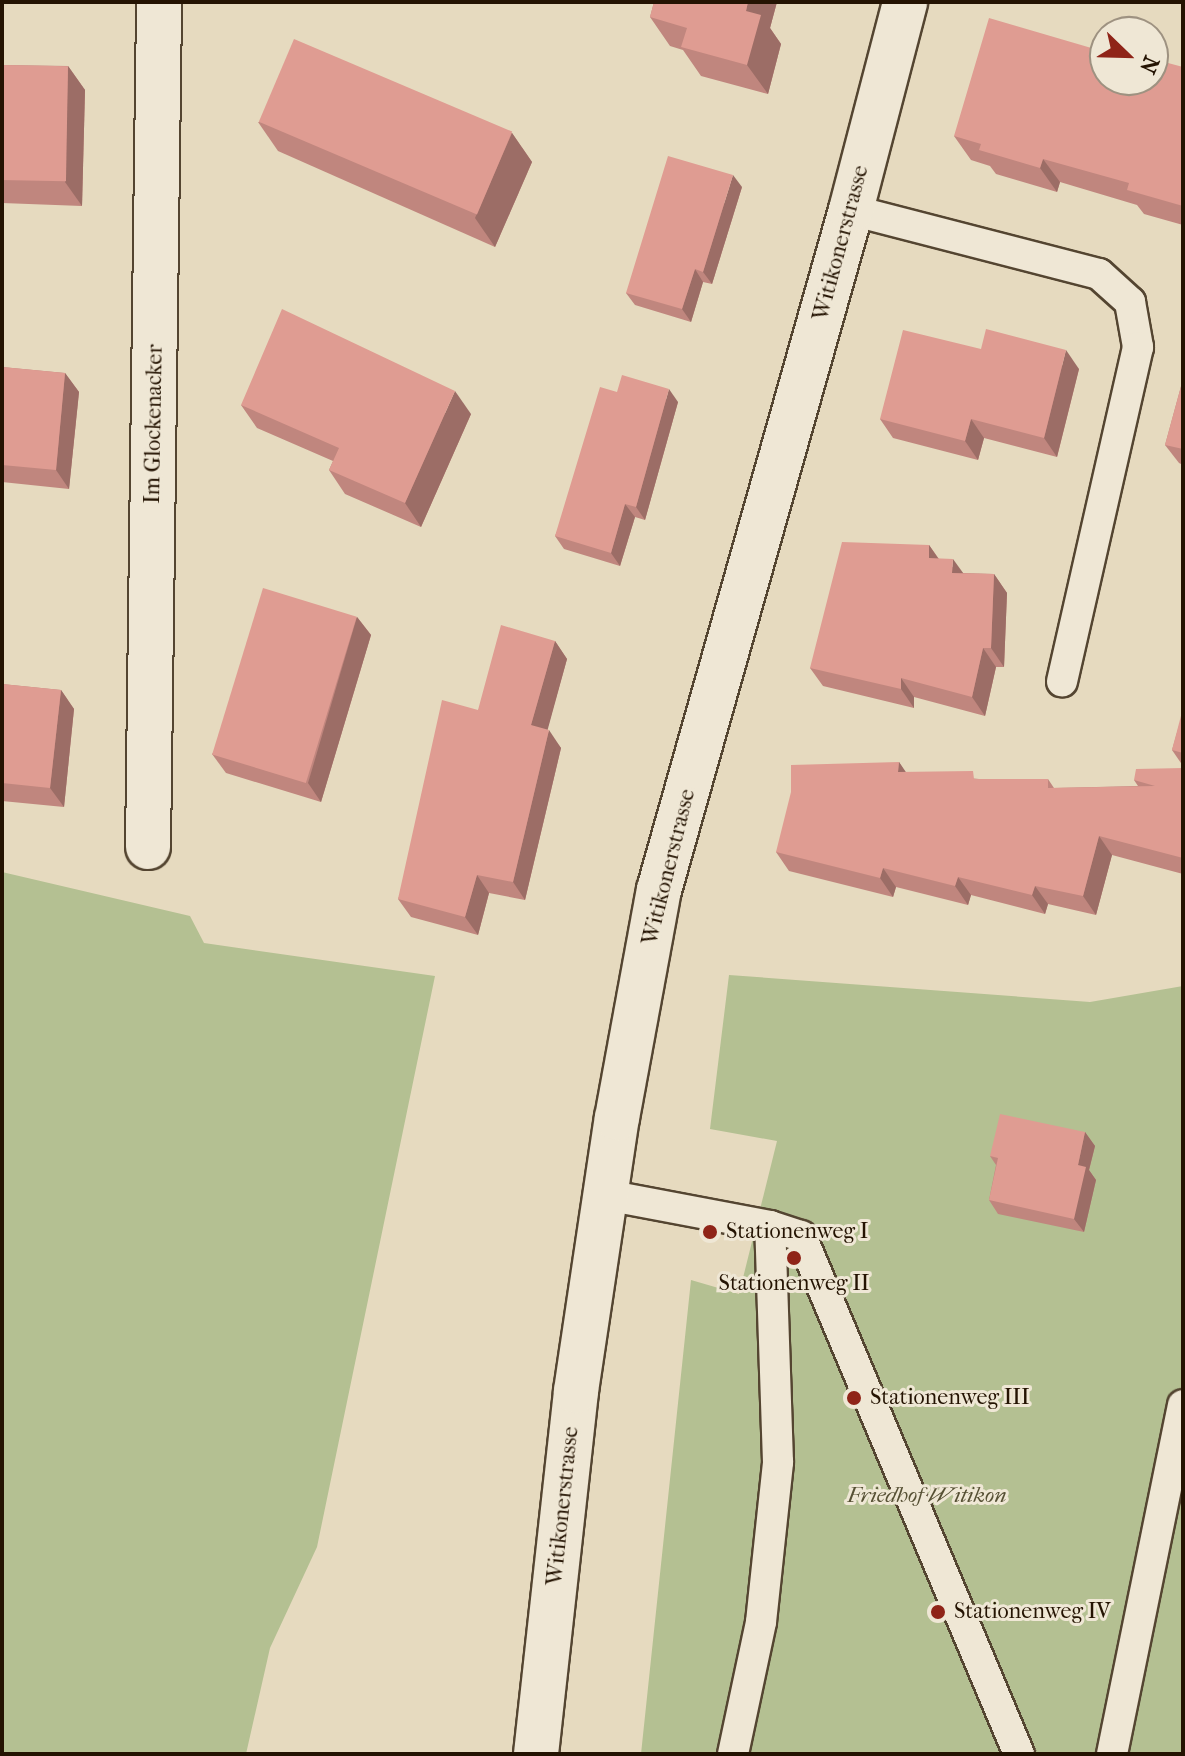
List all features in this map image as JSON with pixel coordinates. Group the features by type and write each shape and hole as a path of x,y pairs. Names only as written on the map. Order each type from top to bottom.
{"main road":[{"name":"Im Glockenacker","path":"148,847 159,2"},
{"name":"Witikonerstrasse","path":"536,1754 576,1391 606,1195 659,890 851,210 905,2"}],"lane":[{"path":"851,210 1099,274 1130,302 1138,347 1062,681"},
{"path":"606,1195 770,1226 801,1236 1019,1754"},
{"path":"733,1754 761,1622 778,1462 770,1226"},
{"path":"1112,1754 1183,1405"}],"green space":[{"path":"2,872 190,916 204,943 435,976 317,1547 270,1648 246,1754 2,1754"},
{"name":"Friedhof Witikon","path":"729,975 1090,1002 1183,986 1183,1754 641,1754 691,1280 739,1294 777,1141 710,1129"}],"building":[{"path":"654,2 748,2 746,11 761,15 747,65 681,47 687,28 650,17"},
{"path":"989,18 1089,47 1089,96 1169,96 1169,63 1183,67 1183,206 1127,190 1129,183 1043,159 1040,168 979,150 981,144 954,136"},
{"path":"294,39 512,132 477,214 259,122"},
{"path":"2,65 68,66 66,181 2,180"},
{"path":"668,156 733,175 703,272 695,269 682,309 626,293"},
{"path":"282,309 455,391 405,503 329,470 339,448 241,405"},
{"path":"986,329 1066,350 1044,438 971,419 965,441 880,419 903,330 981,349"},
{"path":"2,367 65,373 56,470 2,465"},
{"path":"622,375 669,389 636,507 625,504 611,553 555,536 600,387 617,392"},
{"path":"1183,379 1183,449 1165,445"},
{"path":"842,542 929,545 929,558 953,559 952,573 994,574 991,648 983,648 972,697 901,678 901,689 810,668"},
{"path":"263,588 357,617 306,783 212,754"},
{"path":"501,625 555,641 531,725 549,730 513,882 477,875 465,917 398,899 442,700 478,710"},
{"path":"2,684 61,690 50,788 2,783"},
{"path":"1183,712 1183,753 1172,750"},
{"path":"899,762 898,772 973,771 974,779 1048,779 1048,788 1155,786 1134,780 1136,769 1183,768 1183,858 1099,836 1083,896 1035,886 1032,895 958,877 955,886 883,868 880,878 776,852 791,792 791,765"},
{"path":"1000,1114 1085,1132 1078,1165 1086,1167 1074,1219 989,1200 998,1158 990,1156"}],"place":[{"name":"Stationenweg I","path":"710,1232"},
{"name":"Stationenweg II","path":"794,1258"},
{"name":"Stationenweg III","path":"854,1398"},
{"name":"Stationenweg IV","path":"938,1612"}]}
